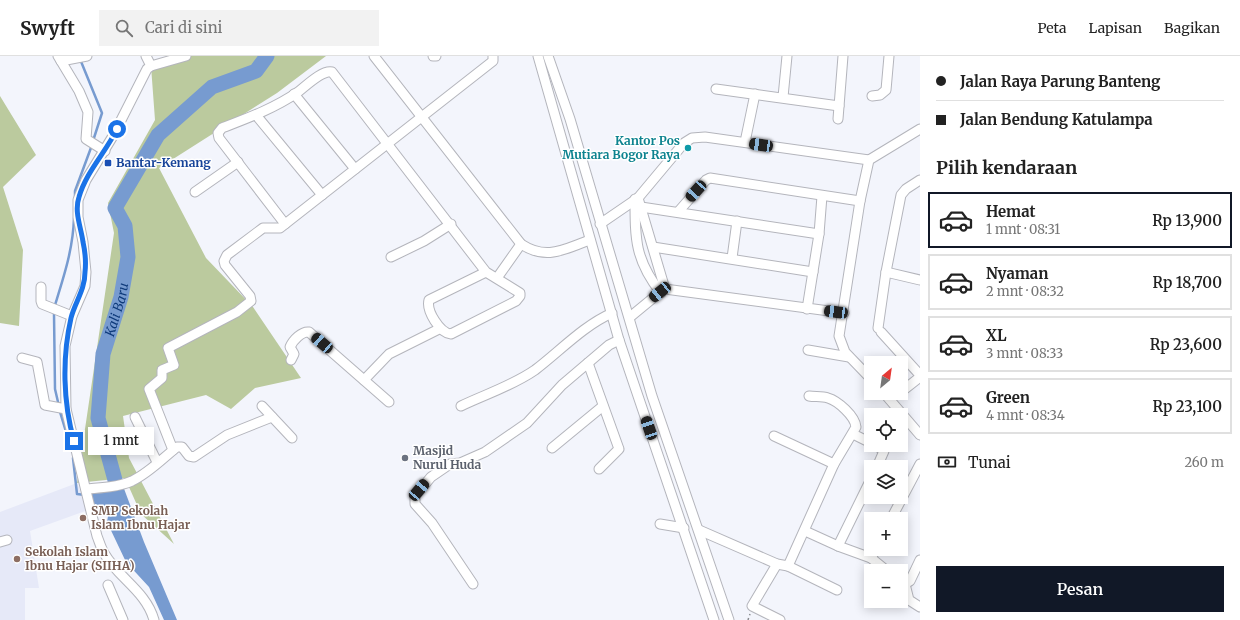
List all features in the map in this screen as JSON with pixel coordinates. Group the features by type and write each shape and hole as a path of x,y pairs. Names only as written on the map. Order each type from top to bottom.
{"street":[{"path":"146,56 151,66"},
{"path":"154,620 148,605 104,553 97,536 66,409 65,346 72,316 84,286 86,272 83,242 78,222 78,200 86,180 105,151 144,75 151,66 186,56"},
{"path":"374,56 521,244 535,252 545,254 560,252 590,240"},
{"path":"173,450 149,389 162,378 162,370 174,365 168,348 237,312 250,302 250,296 225,265 225,258 263,228 280,228 387,143 493,62 493,56"},
{"path":"538,56 619,340 714,620"},
{"path":"548,56 570,119 600,224 630,317 652,396 729,620"},
{"path":"783,97 787,56"},
{"path":"838,119 843,56"},
{"path":"872,96 880,95 886,90 889,56"},
{"path":"59,58 86,57"},
{"path":"59,58 80,91 87,108 89,116 86,135 91,142 105,151"},
{"path":"285,224 219,136 219,132 222,128 256,115 294,94 325,72 332,72 451,224 486,272 519,292 520,296 518,301 451,334 444,333 439,329 428,305 429,300 486,272"},
{"path":"716,89 783,97 839,106"},
{"path":"294,94 355,169"},
{"path":"745,142 755,94"},
{"path":"256,115 322,195"},
{"path":"558,123 570,119"},
{"path":"600,224 638,201 689,139 701,136 869,160 920,129"},
{"path":"864,372 849,357 840,339 860,201 869,160"},
{"path":"195,192 238,162"},
{"path":"678,212 706,180 710,178 860,201"},
{"path":"908,386 920,376 880,330 886,272 901,195 904,190 920,180"},
{"path":"807,309 819,234 822,196"},
{"path":"638,201 678,212 819,234"},
{"path":"638,201 653,247 663,291"},
{"path":"638,201 637,247 652,279 663,291 844,313"},
{"path":"732,258 737,222"},
{"path":"391,257 424,241 451,224"},
{"path":"497,278 521,244"},
{"path":"653,247 732,258 813,272"},
{"path":"886,272 920,280"},
{"path":"41,287 42,304 72,316"},
{"path":"630,317 663,291"},
{"path":"461,406 515,382 534,370 599,319 612,314"},
{"path":"364,380 388,354 439,329"},
{"path":"291,360 294,354 290,347 292,343 308,331 389,402"},
{"path":"473,584 432,523 415,504 415,496 431,477 450,464 460,463 485,452 527,423 562,385 609,345 619,340"},
{"path":"808,350 849,357"},
{"path":"22,358 38,362 45,405 66,409"},
{"path":"588,363 619,449 599,469"},
{"path":"639,399 652,396"},
{"path":"788,566 834,464 856,427 855,421 840,406 829,398 809,396"},
{"path":"891,400 920,435"},
{"path":"262,406 292,438"},
{"path":"552,448 603,406"},
{"path":"135,417 157,462"},
{"path":"87,493 122,484 138,477 173,450 181,446 189,456 194,457 227,435 272,417"},
{"path":"853,434 864,440"},
{"path":"774,436 834,464"},
{"path":"895,512 920,464"},
{"path":"838,546 864,493"},
{"path":"660,524 684,528"},
{"path":"699,530 777,564 788,566 837,590"},
{"path":"805,531 838,546 871,558 878,564"},
{"path":"908,582 910,581 920,560"},
{"path":"777,564 752,606 780,620"},
{"path":"108,585 123,620"},
{"path":"908,595 910,600 920,607"}],"shaded area":[{"name":"Sekolah Islam Ibnu Hajar (SIIHA)","path":"77,483 88,510 30,531 39,588 25,588 25,620 0,620 0,512"}],"green space":[{"path":"168,56 326,56 277,93 159,168 206,258 253,307 301,378 255,388 231,409 206,395 123,416 129,458 174,544 141,514 125,478 77,483 114,233 108,203 155,120 151,66"},
{"path":"0,96 36,155 3,187 23,250 19,326 0,323"}],"water":[{"path":"123,486 144,542 177,620 164,620 149,587 126,562 107,522 108,516 103,499 109,489"}],"waterway":[{"name":"Kali Baru","path":"117,502 115,480 98,418 103,354 121,297 128,257 125,226 115,208 158,135 212,87 256,71 267,56"},
{"path":"80,59 102,113 93,141"},
{"path":"75,198 75,191 92,145"},
{"path":"55,305 70,252 74,218"},
{"path":"54,314 55,389 58,402"},
{"path":"60,412 70,445"},
{"path":"73,458 77,494 85,495"},
{"path":"95,496 117,503"}],"place":[{"name":"Kantor Pos Mutiara Bogor Raya","path":"688,148"},
{"name":"Bantar-Kemang","path":"108,163"},
{"name":"Masjid Nurul Huda","path":"405,458"},
{"name":"SMP Sekolah Islam Ibnu Hajar","path":"83,518"},
{"name":"Sekolah Islam Ibnu Hajar (SIIHA)","path":"17,559"}],"route":[{"path":"74,441 66,409 65,346 72,316 84,286 86,272 83,242 79,227 78,200 80,191 86,180 117,129"}]}
